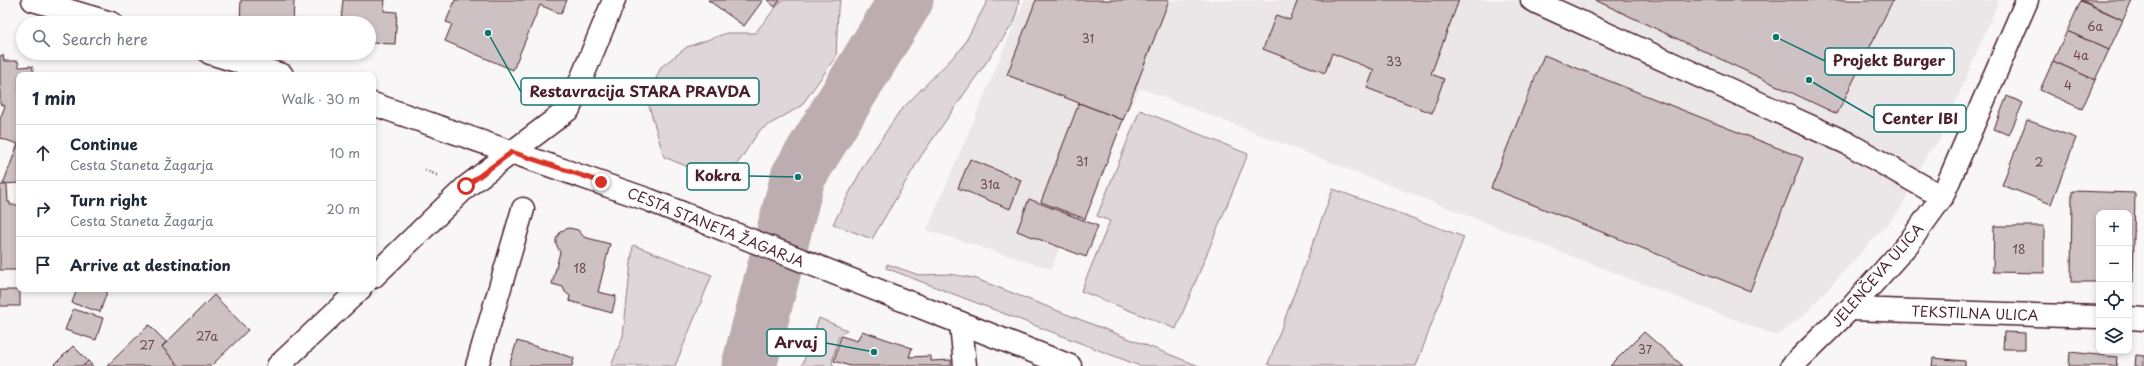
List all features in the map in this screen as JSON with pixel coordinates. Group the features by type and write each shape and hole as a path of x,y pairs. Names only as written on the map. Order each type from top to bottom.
{"street":[{"path":"33,0 87,16"},
{"path":"376,274 466,186 569,109 614,0"},
{"path":"1532,0 1847,143 1942,197"},
{"name":"JELENČEVA ULICA","path":"1792,366 1850,309 1908,244 1942,197 2027,0"},
{"path":"233,60 272,72"},
{"name":"CESTA STANETA ŽAGARJA","path":"376,105 649,200 1070,366"},
{"path":"477,366 521,217"},
{"path":"278,366 357,292"},
{"name":"TEKSTILNA ULICA","path":"1850,309 2096,317"},
{"path":"2132,318 2144,319"},
{"path":"961,323 965,366"}],"shaded area":[{"path":"782,0 841,0 838,9 836,57 801,106 760,130 725,182 664,157 647,99 661,67 687,47 727,33 755,33"},
{"path":"988,0 1019,0 1015,21 921,156 872,239 833,224 864,165 899,112 962,48"},
{"path":"1025,0 1999,0 1939,141 1927,154 1899,211 1804,315 1777,336 1140,88 1061,244 1051,269 927,230"},
{"path":"1140,110 1248,154 1176,329 1081,291 1110,221 1097,216"},
{"path":"1333,189 1464,237 1416,366 1272,366 1268,364"},
{"path":"633,245 712,275 675,366 611,366 623,336"},
{"path":"887,264 919,275 949,274 974,278 1199,366 1140,366 886,268"},
{"path":"819,318 847,330 839,335 832,362 833,366 802,366"}],"building":[{"path":"241,0 294,0 293,16 240,16"},
{"path":"343,0 385,0 384,11 397,12 395,44 376,43 376,16 342,16"},
{"path":"455,0 567,0 561,14 540,5 513,70 445,41 452,24 446,22"},
{"path":"708,0 763,0 744,26"},
{"path":"767,0 780,0 775,7"},
{"path":"1036,0 1169,0 1123,120 1007,75"},
{"path":"1298,0 1459,0 1431,74 1444,79 1432,113 1367,88 1374,70 1332,53 1325,73 1263,49 1276,15 1290,20"},
{"path":"1595,0 1893,0 1837,114"},
{"path":"2081,0 2132,0 2123,20"},
{"path":"2081,1 2123,20 2109,50 2067,31"},
{"path":"2067,31 2109,50 2095,80 2053,61"},
{"path":"3,55 4,61 18,61 19,67 32,66 34,72 16,72 16,143 0,138 0,119 5,106 0,104 0,56"},
{"path":"1544,55 1803,158 1750,291 1491,188"},
{"path":"2053,61 2095,80 2082,109 2040,90"},
{"path":"2007,96 2023,103 2009,135 1994,129"},
{"path":"1079,103 1123,120 1085,219 1041,202"},
{"path":"2027,120 2076,138 2051,204 2002,185"},
{"path":"16,149 16,183 3,184"},
{"path":"970,159 1021,180 1010,209 958,188"},
{"path":"0,185 7,185 8,202 10,202 10,205 16,205 16,270 0,270"},
{"path":"2072,191 2135,193 2133,283 2132,210 2096,210 2096,282 2071,282"},
{"path":"1029,199 1098,226 1086,257 1017,231"},
{"path":"1994,226 2044,226 2044,273 1993,272"},
{"path":"569,228 578,230 584,237 610,244 598,292 616,296 612,313 569,301 570,296 565,292 563,287 552,284 560,252 556,244 556,239 561,231"},
{"path":"0,290 16,290 16,292 20,292 20,306 0,306"},
{"path":"76,292 107,292 100,312 72,303"},
{"path":"214,295 248,330 211,366 179,366 162,347"},
{"path":"73,309 103,318 96,340 65,330"},
{"path":"149,325 166,342 162,347 179,366 107,366"},
{"path":"862,331 912,348 909,357 931,356 931,361 951,360 951,366 850,366 834,361 841,336 857,341"},
{"path":"1644,332 1683,366 1610,366"},
{"path":"2004,332 2025,333 2025,349 2003,349"},
{"path":"517,341 574,358 572,366 509,366"},
{"path":"73,346 88,361 83,366 53,366"},
{"path":"2070,352 2117,357 2116,366 2069,366"},
{"path":"2136,355 2144,356 2144,366 2135,366"},
{"path":"1933,358 1965,361 1965,366 1932,366"},
{"path":"88,361 93,366 83,366"}],"waterway":[{"path":"749,366 798,177 906,0"}],"place":[{"name":"Restavracija STARA PRAVDA","path":"488,33"},
{"name":"Projekt Burger","path":"1776,37"},
{"name":"Center IBI","path":"1809,80"},
{"name":"Kokra","path":"798,177"},
{"name":"Arvaj","path":"874,352"}],"route":[{"path":"466,186 512,152 601,182"}]}
